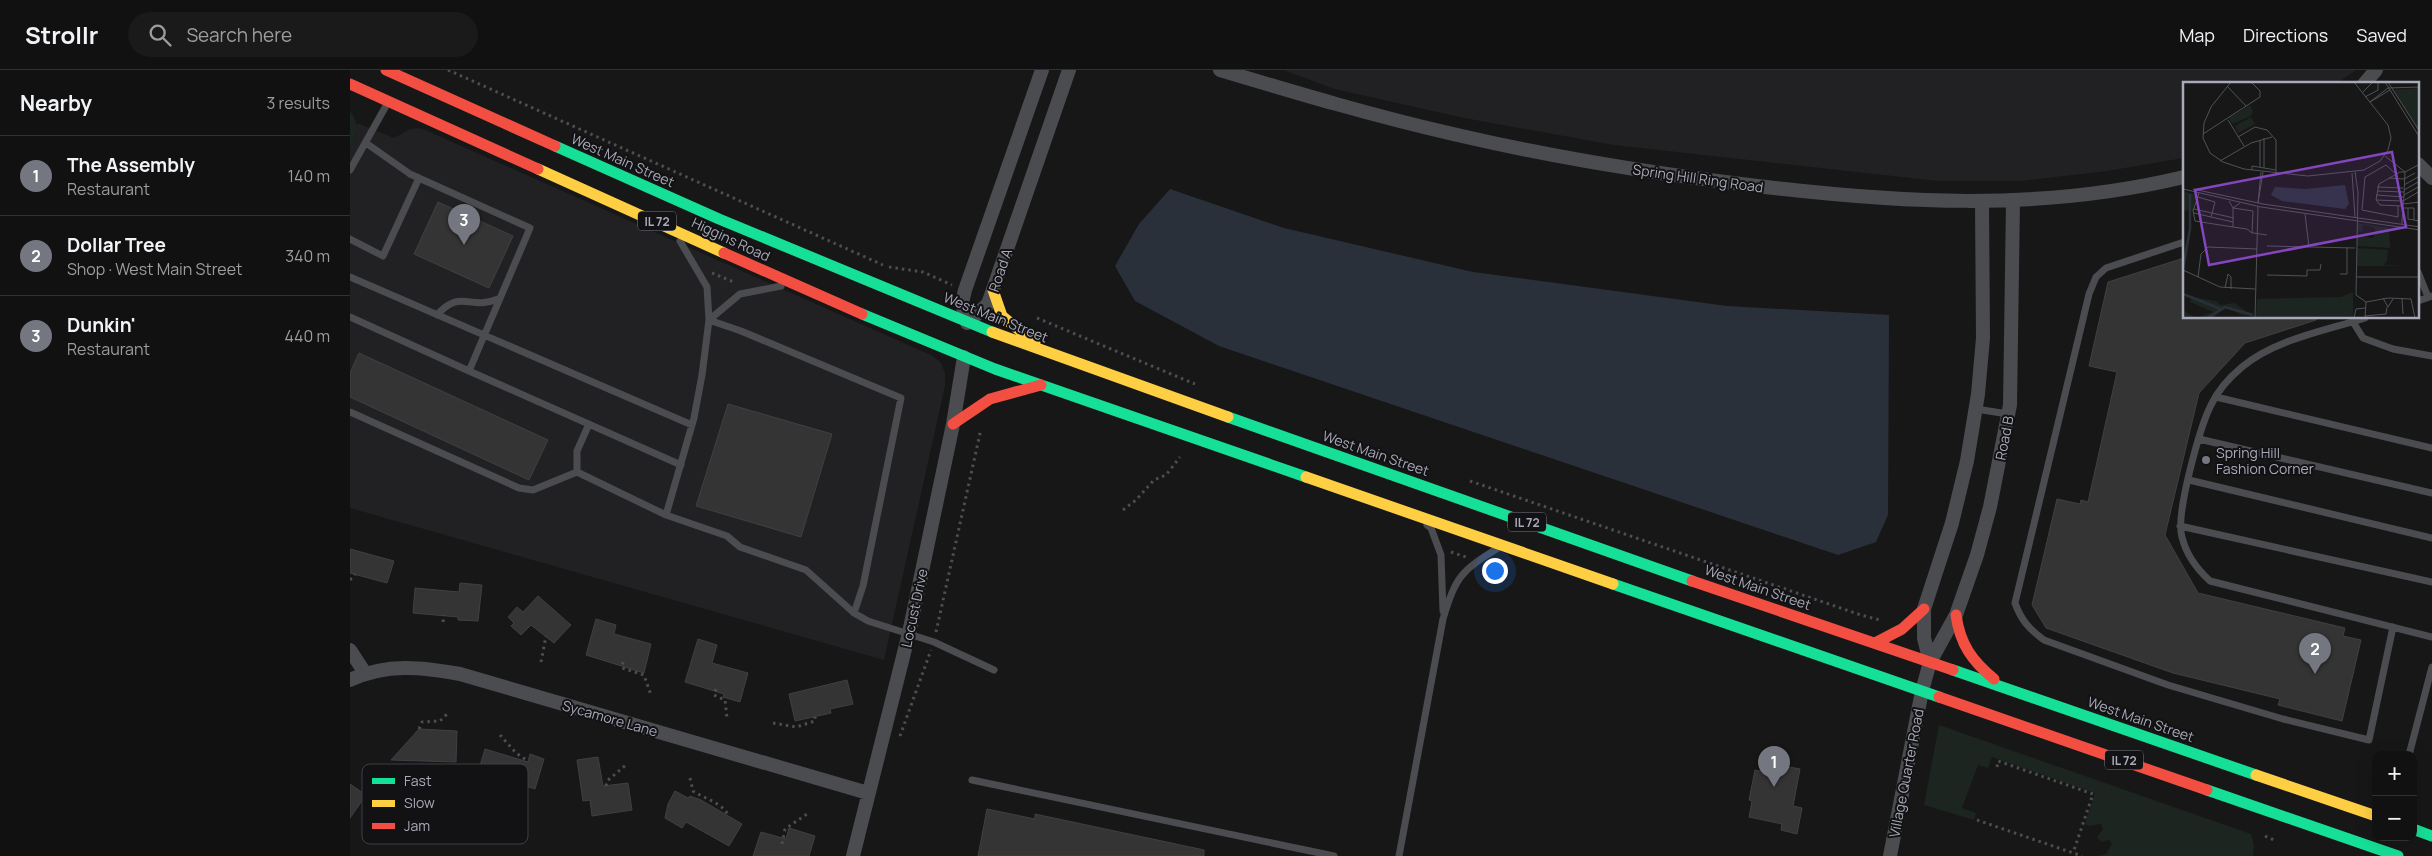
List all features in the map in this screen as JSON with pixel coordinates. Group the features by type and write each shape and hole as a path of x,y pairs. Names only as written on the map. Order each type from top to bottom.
{"main road":[{"name":"West Main Street","path":"386,70 967,331 1050,355 1501,512 1663,571 2372,815"},
{"name":"Higgins Road","path":"350,84 794,285 964,357"},
{"path":"993,290 1002,316 1050,355"},
{"path":"964,357 967,331"},
{"name":"IL 72","path":"964,357 1922,691 2382,847 2398,856"},
{"path":"953,424 990,399 1041,385"},
{"path":"1875,643 1902,629 1924,609"},
{"path":"1956,615 1961,643 1969,657 2005,687"},
{"path":"2417,830 2432,836"}],"street":[{"name":"Road A","path":"967,331 962,303 963,296 1042,70"},
{"name":"Road A","path":"967,331 988,304 1069,70"},
{"name":"Spring Hill Ring Road","path":"1220,70 1394,120 1469,138 1657,173 1783,189 1885,199 2012,202 2112,193 2183,178"},
{"path":"2366,82 2376,70"},
{"path":"2420,166 2432,178"},
{"name":"Road B","path":"1930,662 1924,638 1924,609 1952,523 1967,461 1976,409 1983,338 1982,202"},
{"name":"Road B","path":"1922,691 1930,662 1956,615 1990,507 2008,414 2012,202"},
{"name":"Locust Drive","path":"853,856 909,633 953,424 964,357"},
{"path":"350,650 365,673"},
{"name":"Sycamore Lane","path":"350,680 365,673 386,668 411,667 460,674 868,793"},
{"name":"Village Quarter Road","path":"1890,856 1922,691"}],"lane":[{"path":"350,170 389,101"},
{"path":"366,143 419,178 530,228 498,299 469,371"},
{"path":"350,239 383,256 419,178"},
{"path":"666,516 692,425 702,375 709,320 707,287 696,265 671,228"},
{"path":"2183,242 2106,268 2096,277 2089,294 2015,603 2019,614 2028,629 2044,640 2168,685 2283,719 2369,740 2393,627"},
{"path":"2420,276 2430,297"},
{"path":"350,277 692,425"},
{"path":"709,320 740,294 794,285"},
{"path":"437,315 446,304 453,300 486,304 498,299"},
{"path":"350,317 681,465"},
{"path":"2363,319 2274,347 2244,366 2228,380 2216,397 2206,417 2199,439 2180,526 2182,537 2190,556 2201,573 2210,582 2432,637"},
{"path":"709,320 741,331 901,398 863,586 854,612"},
{"path":"2353,322 2363,338 2393,349 2432,356"},
{"path":"2216,397 2432,448"},
{"path":"1976,409 2008,414"},
{"path":"350,412 519,488 533,490 577,472 666,516 727,536 740,548 806,570 854,612 868,621 909,633 994,670"},
{"path":"577,472 578,451 589,424"},
{"path":"2199,439 2432,493"},
{"path":"2189,480 2432,538"},
{"path":"1418,516 1430,528 1441,555 1444,619"},
{"path":"2180,526 2432,582"},
{"path":"1399,856 1444,619 1452,590 1467,568 1503,545"},
{"path":"2410,751 2432,667"},
{"path":"972,780 1334,856"}],"path":[{"path":"448,70 891,268 923,272 951,284"},
{"path":"712,273 739,285"},
{"path":"1034,317 1196,384"},
{"path":"1123,510 1136,500 1154,480 1166,476 1180,457"},
{"path":"1467,480 1851,612 1885,621"},
{"path":"1446,550 1468,558"},
{"path":"350,580 355,574"},
{"path":"444,616 444,622"},
{"path":"541,662 546,636"},
{"path":"623,662 622,668 644,675 651,695"},
{"path":"716,689 714,695 725,700 727,718"},
{"path":"419,729 422,722 440,721 448,713"},
{"path":"774,723 796,727 815,721 815,717"},
{"path":"500,735 516,753 528,761"},
{"path":"1997,767 1998,761 2093,794 2073,853"},
{"path":"606,786 607,781 626,765"},
{"path":"690,778 693,791 719,805 727,812 728,816"},
{"path":"782,844 785,828 807,814"},
{"path":"1977,820 2082,856"},
{"path":"2265,836 2276,840"}],"shaded area":[{"path":"1283,70 2356,70 2339,82 2183,82 2183,158 2107,171 2022,181 1938,181 1614,145 1464,118 1335,89"},
{"path":"350,111 357,124 357,134 350,147"},
{"path":"357,123 394,138 408,130 423,129 933,356 941,363 945,373 945,386 884,660 350,508 350,148 357,135"},
{"path":"1170,189 1284,228 1473,272 1727,306 1889,315 1888,515 1876,542 1838,555 1219,346 1135,301 1115,266 1139,224"},
{"path":"1939,725 2251,834 2254,845 2253,856 2097,856 2106,854 2112,844 2109,840 2101,842 2097,837 2103,829 2101,824 2089,826 2085,824 2095,793 1992,757 1988,768 1978,765 1962,808 1976,813 1974,820 1924,805"}],"building":[{"path":"438,202 513,236 489,288 414,254"},
{"path":"2183,258 2183,319 2316,319 2245,343 2199,393 2165,535 2198,593 2345,628 2343,636 2361,640 2342,721 2278,705 2280,699 2173,673 2046,628 2032,605 2057,499 2080,504 2081,500 2088,502 2117,372 2089,366 2108,282"},
{"path":"359,353 548,440 529,480 350,397 350,373"},
{"path":"728,404 832,434 801,537 696,506"},
{"path":"350,549 394,561 387,583 350,573"},
{"path":"460,583 482,585 478,621 458,620 458,617 413,613 415,588 459,592"},
{"path":"538,596 571,625 554,643 531,625 521,635 511,626 514,623 508,617 517,607 523,612"},
{"path":"596,619 616,625 614,634 651,644 644,673 586,655"},
{"path":"698,639 717,645 712,663 748,673 740,702 723,697 724,694 685,682"},
{"path":"847,680 853,704 830,709 831,713 795,721 789,694"},
{"path":"419,729 457,731 456,762 391,760"},
{"path":"485,749 528,762 530,754 544,759 535,789 528,787 528,764 480,764"},
{"path":"598,757 603,786 628,783 632,810 592,816 590,800 583,801 577,760"},
{"path":"1773,764 1800,769 1793,806 1802,808 1797,834 1781,830 1782,824 1749,817 1752,801 1749,800 1755,770 1772,773"},
{"path":"350,784 362,792 362,801 350,818"},
{"path":"675,791 688,798 690,796 701,800 742,824 729,846 686,822 682,828 665,818 668,804"},
{"path":"987,809 1035,819 1035,814 1204,850 1204,856 978,856"},
{"path":"789,828 815,836 809,856 753,856 761,832 786,839"}],"traffic: fast":[{"path":"555,146 719,219 992,332"},
{"path":"862,314 995,369 1306,477"},
{"path":"1228,417 1692,581"},
{"path":"1613,584 1939,697"},
{"path":"1953,670 2256,775"},
{"path":"2207,790 2398,856"},
{"path":"2417,830 2432,836"}],"traffic: slow":[{"path":"538,169 724,253"},
{"path":"993,290 1002,316 1035,343"},
{"path":"992,332 1228,417"},
{"path":"1306,477 1613,584"},
{"path":"2256,775 2372,815"}],"traffic: jam":[{"path":"386,70 555,146"},
{"path":"350,84 538,169"},
{"path":"724,253 862,314"},
{"path":"953,424 990,399 1041,385"},
{"path":"1692,581 1953,670"},
{"path":"1875,643 1902,629 1924,609"},
{"path":"1956,615 1961,635 1968,651 1994,679"},
{"path":"1939,697 2207,790"}],"place":[{"name":"Dunkin'","path":"464,245"},
{"name":"Spring Hill Fashion Corner","path":"2206,460"},
{"name":"Dollar Tree","path":"2315,674"},
{"name":"The Assembly","path":"1774,787"}]}
